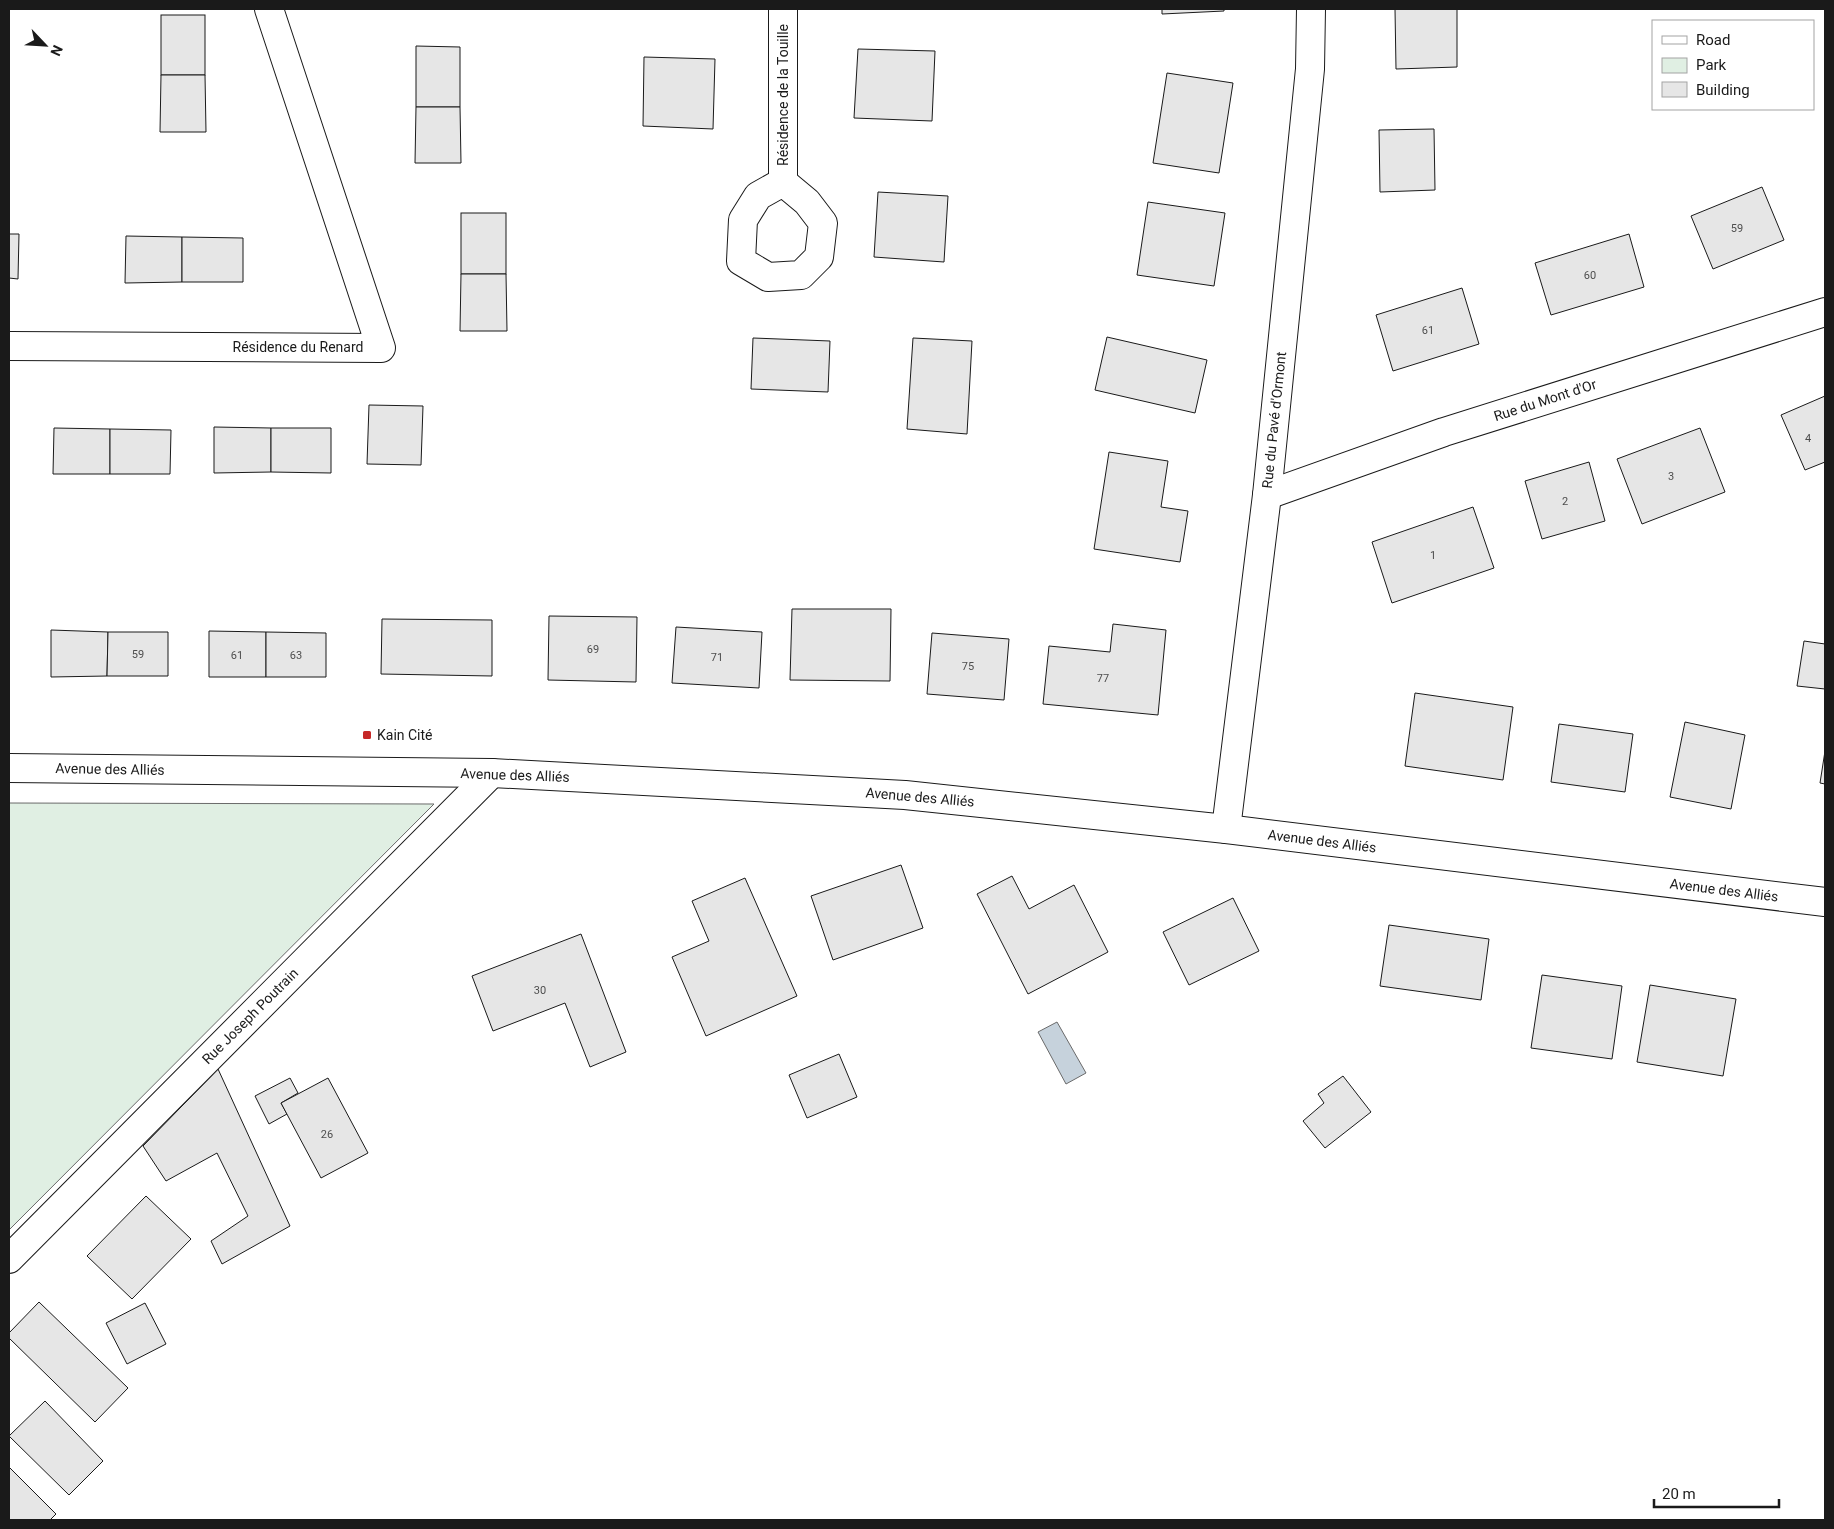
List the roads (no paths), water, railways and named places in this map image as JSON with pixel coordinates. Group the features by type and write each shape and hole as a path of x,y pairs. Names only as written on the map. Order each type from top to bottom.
{"street":[{"name":"Résidence du Renard","path":"9,346 381,348 270,9"},
{"name":"Résidence de la Touille","path":"782,9 783,182"},
{"name":"Rue du Pavé d'Ormont","path":"1226,829 1266,495 1310,68 1312,9"},
{"name":"Rue du Mont d'Or","path":"1266,495 1444,432 1825,312"},
{"name":"Avenue des Alliés","path":"9,768 492,773 905,795 1226,829 1825,902"},
{"name":"Rue Joseph Poutrain","path":"9,1259 492,773"}],"place":[{"name":"Kain Cité","path":"367,735"}]}
